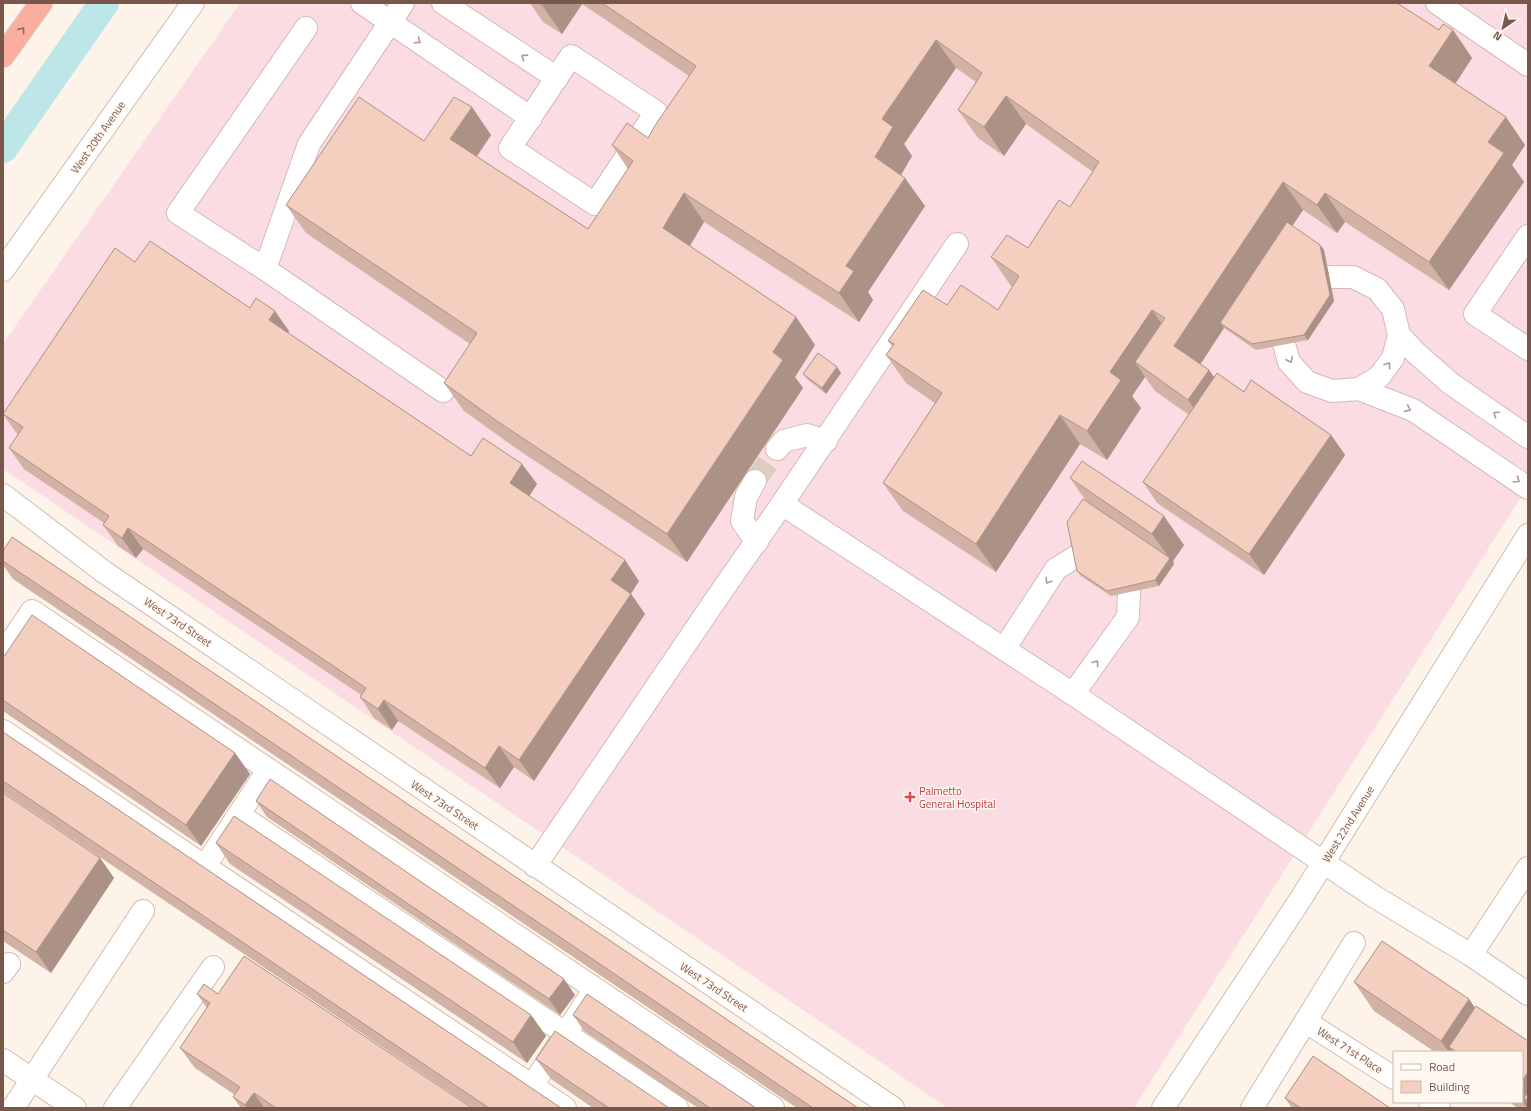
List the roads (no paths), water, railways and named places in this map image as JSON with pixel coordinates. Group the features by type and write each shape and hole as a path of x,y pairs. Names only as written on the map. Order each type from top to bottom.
{"highway":[{"path":"3,56 41,3"}],"street":[{"name":"West 20th Avenue","path":"3,270 193,3"},
{"path":"362,3 531,118"},
{"path":"265,269 309,144 403,3"},
{"path":"443,3 557,78"},
{"path":"1437,3 1528,64"},
{"path":"306,28 178,213 265,269 443,391"},
{"path":"571,56 656,112 595,204 510,148 557,78 571,56"},
{"path":"1528,236 1475,314 1528,349"},
{"path":"535,866 712,605 826,441 957,244"},
{"path":"1359,389 1379,377 1393,358 1399,336 1393,309 1377,289 1353,277 1326,277 1303,289 1287,310 1282,336 1289,362 1307,382 1332,391 1359,389 1413,410 1528,488"},
{"path":"1399,336 1450,383 1528,437"},
{"path":"777,449 784,441 807,435 826,441"},
{"path":"755,481 746,497 742,521 757,542"},
{"name":"West 73rd Street","path":"3,495 104,572 893,1108"},
{"path":"782,504 1073,694 1375,897 1471,955 1528,994"},
{"name":"West 22nd Avenue","path":"1163,1108 1324,862 1528,535"},
{"path":"1004,649 1056,569 1077,556"},
{"path":"1073,694 1128,616 1129,592"},
{"path":"3,654 10,630 32,611 773,1108"},
{"path":"3,731 565,1108"},
{"path":"205,866 268,770"},
{"path":"239,815 677,1108"},
{"path":"1471,955 1528,868"},
{"path":"13,1108 143,910"},
{"path":"1252,1108 1354,943"},
{"path":"115,1108 213,966"},
{"path":"532,1086 595,988"},
{"name":"West 71st Place","path":"1306,1022 1393,1077"},
{"path":"3,1060 75,1108"}],"waterway":[{"path":"3,148 104,3"}],"tunnel":[{"path":"755,481 777,449"}],"place":[{"name":"Palmetto General Hospital","path":"910,797"}]}
